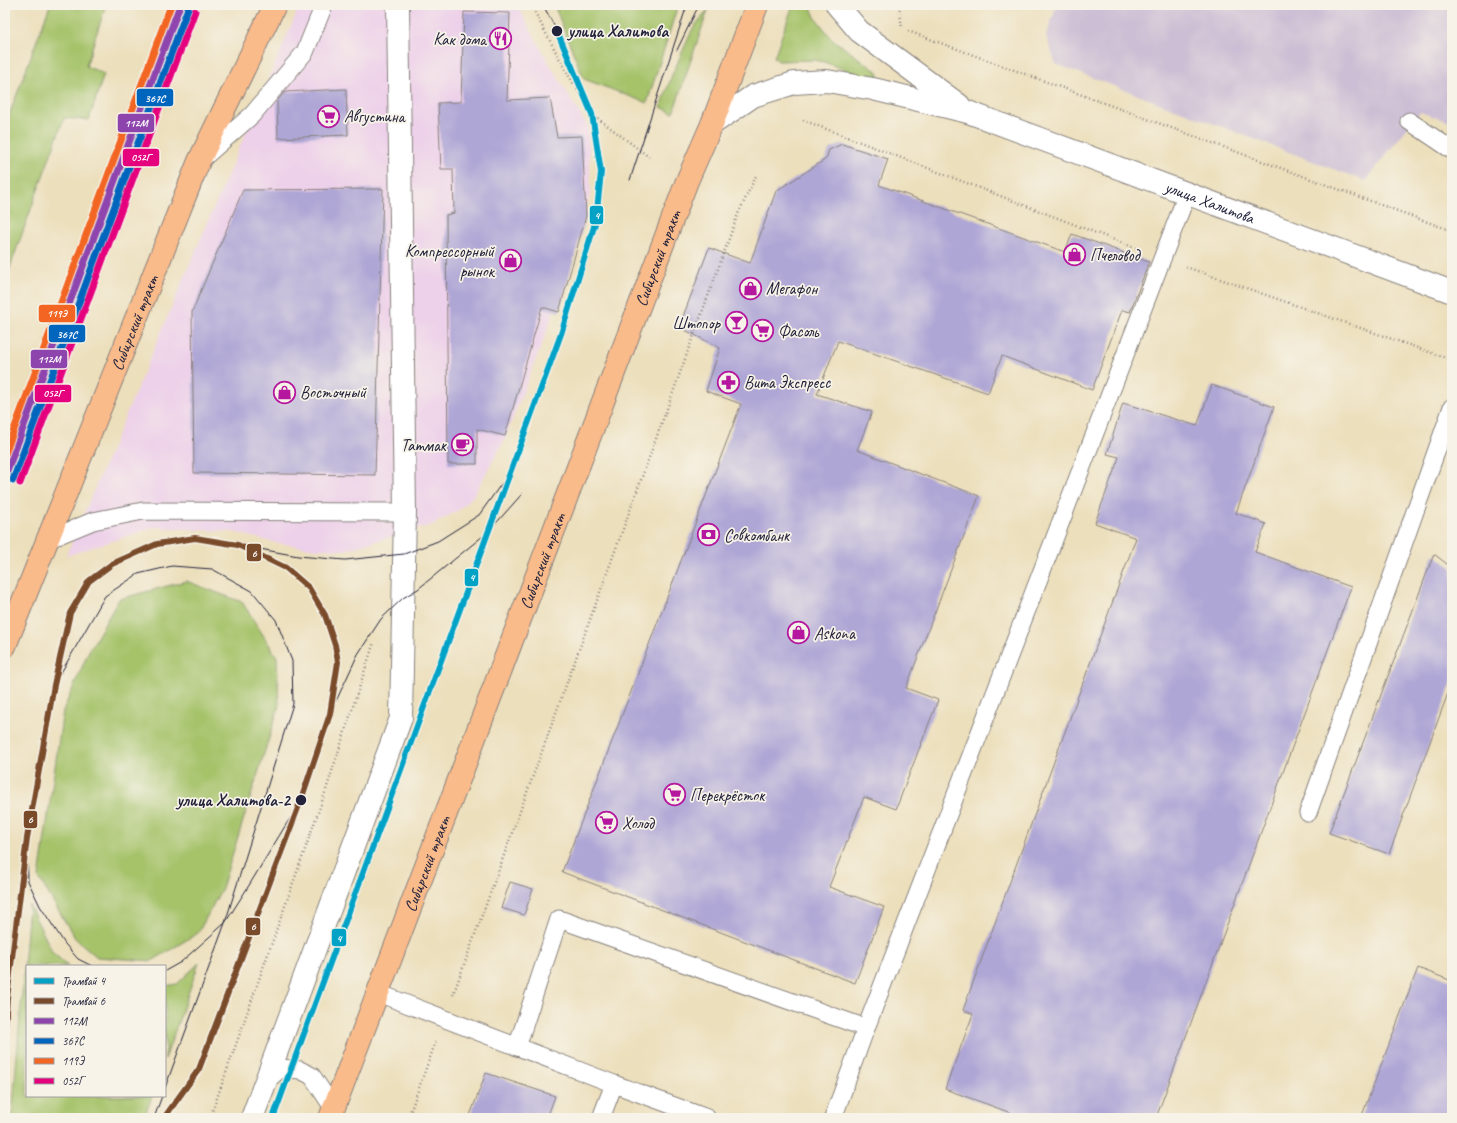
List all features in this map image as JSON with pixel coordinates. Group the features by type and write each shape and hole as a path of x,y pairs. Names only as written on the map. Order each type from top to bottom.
{"main road":[{"name":"Сибирский тракт","path":"5,646 199,161 275,5"},
{"name":"Сибирский тракт","path":"332,1113 687,181 712,124 757,5"}],"street":[{"path":"252,1118 401,718 405,512 398,5"},
{"path":"837,5 859,31 968,112"},
{"path":"712,124 753,96 794,83 827,81 873,89 968,112"},
{"name":"улица Халитова","path":"968,112 1452,292"}],"lane":[{"path":"199,161 252,115 305,52 324,5"},
{"path":"1408,121 1452,150"},
{"path":"833,1118 866,1028 1187,194"},
{"path":"1308,813 1452,407"},
{"path":"47,540 93,521 143,511 399,512"},
{"path":"517,1047 559,919 866,1028"},
{"path":"378,993 614,1084 707,1118"},
{"path":"265,1082 281,1068 300,1070 312,1076 332,1113"},
{"path":"601,1118 614,1084"}],"path":[{"path":"531,5 566,71 592,114 649,157"},
{"path":"899,5 903,29 1452,230"},
{"path":"803,120 1162,258 1452,360"},
{"path":"408,1118 736,222 758,174"},
{"path":"1452,200 1450,210 1450,221 1452,224"},
{"path":"210,1118 326,790 374,642"}],"shaded area":[{"path":"300,5 517,5 549,63 588,127 591,192 550,323 504,441 474,495 460,509 432,525 345,550 316,549 272,542 234,532 155,527 66,556"},
{"path":"1057,5 1452,5 1452,123 1420,112 1365,181 1056,64 1046,36"}],"green space":[{"path":"50,5 106,5 86,66 104,74 89,120 64,118 5,281 5,126"},
{"path":"554,5 678,5 647,103 584,79"},
{"path":"793,5 810,5 815,17 832,39 879,73 876,81 824,62 814,60 778,61 774,57"},
{"path":"708,10 673,113 661,107 672,75 693,28"},
{"path":"186,581 242,602 277,657 279,706 222,888 198,933 152,961 97,957 75,938 39,878 63,711 89,651 119,599"},
{"path":"29,905 53,953 67,965 26,965 26,1097 152,1097 144,1118 12,1118"},
{"path":"199,963 166,1056 166,986 177,984"}],"building":[{"name":"Компрессорный рынок","path":"464,12 510,13 507,100 550,98 557,137 582,136 586,216 559,312 542,307 505,436 477,429 477,464 448,464 446,215 454,213 453,169 441,169 438,103 461,102"},
{"path":"346,89 348,135 278,138 277,101 285,92"},
{"path":"842,144 888,159 879,185 1065,252 1072,234 1149,262 1130,312 1122,310 1092,390 1002,356 988,393 838,341 817,394 872,412 857,450 979,496 906,688 938,700 896,809 864,797 829,887 884,907 855,983 562,872 741,404 706,391 720,348 679,327 709,248 750,263 776,191 826,159 829,150"},
{"name":"Восточный","path":"383,189 375,475 194,473 192,312 243,190"},
{"path":"1212,385 1274,407 1236,513 1266,524 1255,552 1351,587 1156,1118 1025,1118 945,1089 973,1014 963,1010 1136,538 1095,523 1119,457 1107,454 1123,403 1197,426"},
{"path":"1434,554 1452,568 1452,682 1389,854 1329,833"},
{"path":"510,882 533,889 524,915 501,908"},
{"path":"1418,968 1452,981 1452,1118 1361,1118"},
{"path":"486,1073 555,1096 547,1118 469,1118"}],"tram line":[{"path":"543,5 557,31"},
{"path":"630,180 687,5"},
{"path":"677,50 700,5"},
{"name":"4","path":"273,1118 561,334 596,220 601,172 592,114 557,31"},
{"path":"238,545 298,556 345,560 404,554 438,541 479,515 512,469"},
{"path":"330,714 358,654 381,619 403,598 418,589 489,531 522,494"},
{"name":"6","path":"5,1030 7,998 27,838 54,685 70,613 89,581 112,564 157,544 195,538 238,545 286,568 309,588 325,615 335,645 338,662 330,714 301,800 199,1069 164,1118"},
{"path":"54,685 105,596 138,574 172,566 212,569 252,591 276,620 292,661 293,704 225,923 166,1085"},
{"path":"166,970 181,962 225,923 301,800"},
{"path":"27,838 28,881 40,906 65,944 78,959 90,965"},
{"path":"154,1118 162,1097"}],"transit line":[{"name":"119Э","path":"5,454 171,5"},
{"name":"112М","path":"5,477 180,5"},
{"name":"367С","path":"13,480 188,8"},
{"name":"052Г","path":"20,483 195,11"}],"place":[{"name":"улица Халитова","path":"557,31"},
{"name":"Как дома","path":"501,39"},
{"name":"Августина","path":"329,116"},
{"name":"Пчеловод","path":"1075,255"},
{"name":"Компрессорный рынок","path":"510,261"},
{"name":"Мегафон","path":"751,288"},
{"name":"Штопор","path":"736,323"},
{"name":"Фасоль","path":"762,331"},
{"name":"Вита Экспресс","path":"729,382"},
{"name":"Восточный","path":"285,392"},
{"name":"Татмак","path":"462,445"},
{"name":"Совкомбанк","path":"709,535"},
{"name":"Askona","path":"799,633"},
{"name":"Перекрёсток","path":"674,795"},
{"name":"улица Халитова-2","path":"301,800"},
{"name":"Холод","path":"606,823"}]}
